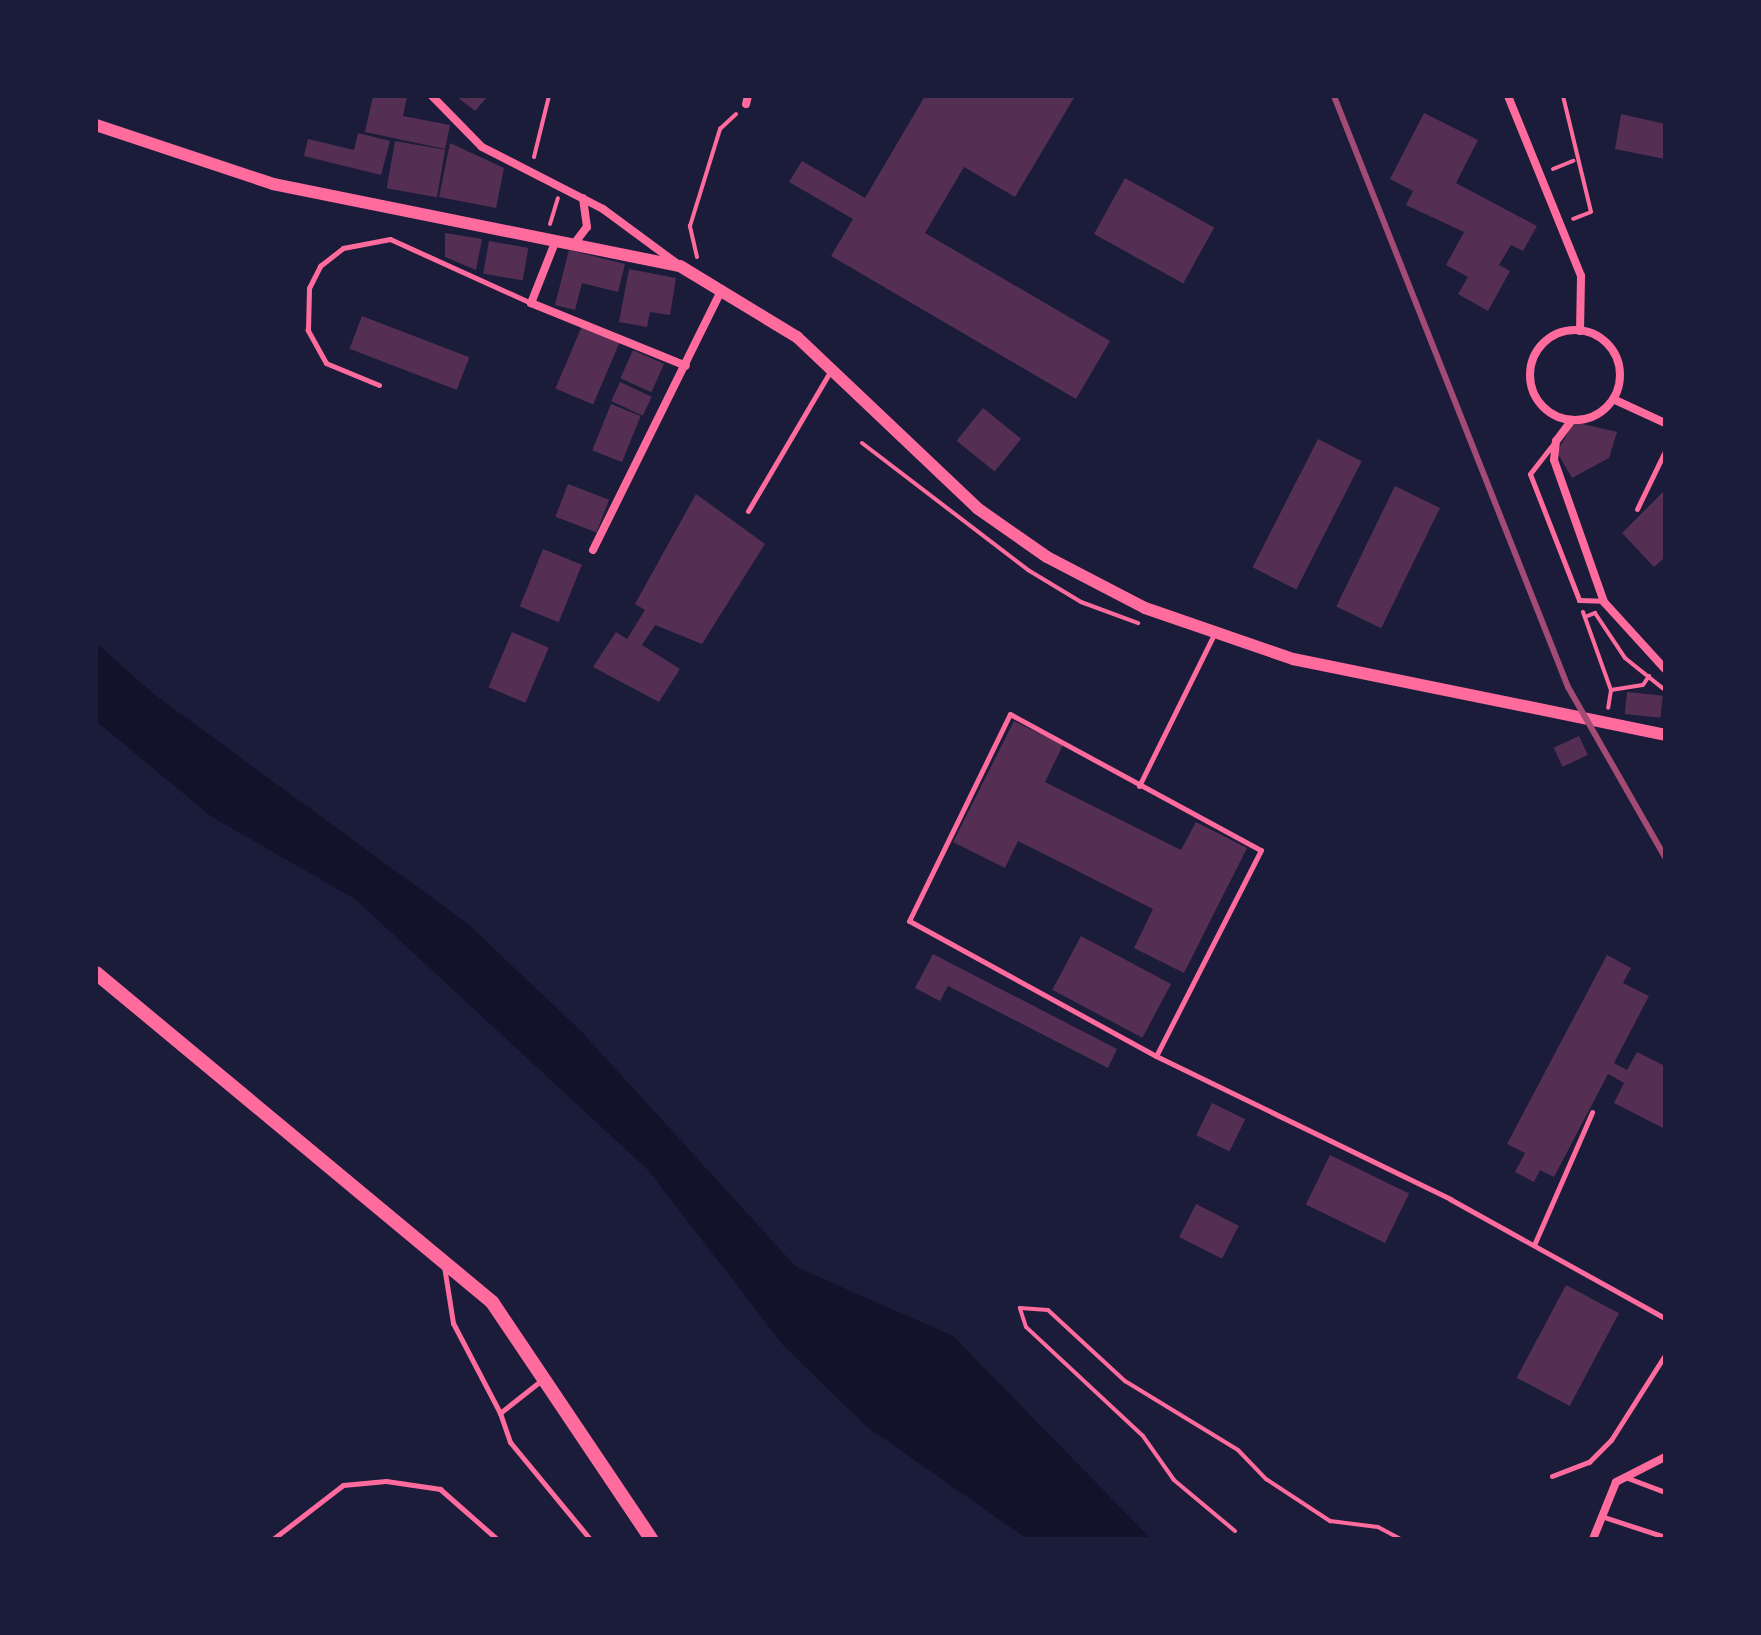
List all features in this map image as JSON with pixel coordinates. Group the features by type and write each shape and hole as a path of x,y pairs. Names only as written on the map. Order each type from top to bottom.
{"main road":[{"path":"96,973 442,1254 492,1302 546,1376 651,1539"}],"street":[{"path":"432,96 482,147 582,197 667,249 680,266"},
{"path":"1508,96 1581,276 1580,331"},
{"path":"96,125 294,188 680,266 722,288 832,367 894,433 1022,541 1082,577 1213,636 1293,659 1665,735"},
{"path":"574,244 587,227 582,197"},
{"path":"556,240 531,303 686,366"},
{"path":"593,550 722,288"},
{"path":"1572,420 1539,402 1531,365 1554,335 1580,331 1603,340 1618,362 1613,399 1602,411 1572,420 1556,441 1554,460 1604,602 1665,669"},
{"path":"1613,399 1665,423"},
{"path":"1593,1539 1601,1515 1625,1477 1665,1457"}],"lane":[{"path":"379,385 326,363 308,330 309,288 320,266 343,248 390,239 531,303"},
{"path":"748,511 832,367"},
{"path":"1556,441 1530,474 1579,600 1604,602"},
{"path":"1637,509 1665,451"},
{"path":"1139,786 1213,636"},
{"path":"1156,1056 1261,850 1010,714 909,921 1156,1056 1534,1245 1665,1318"},
{"path":"1534,1245 1592,1112"},
{"path":"442,1254 453,1323 500,1413 510,1442 590,1539"},
{"path":"1552,1476 1589,1462 1611,1440 1665,1355"},
{"path":"500,1413 546,1376"},
{"path":"1625,1477 1665,1492"},
{"path":"273,1539 343,1485 386,1481 440,1489 497,1539"},
{"path":"1601,1515 1665,1537"}],"path":[{"path":"534,157 549,96"},
{"path":"1560,224 1591,212 1573,161 1563,96"},
{"path":"698,261 690,226 720,129 747,100"},
{"path":"1539,174 1573,161"},
{"path":"1579,600 1611,690 1610,709 1596,706"},
{"path":"1585,617 1595,613 1625,658 1665,690"},
{"path":"1611,690 1643,685"},
{"path":"1235,1531 1204,1508 1143,1436 1026,1327 1020,1308 1048,1310 1125,1381 1213,1433 1330,1521 1378,1527 1401,1539"}],"shaded area":[{"path":"96,643 155,695 468,924 581,1031 796,1267 953,1336 1151,1539 1027,1539 866,1426 783,1345 648,1170 355,899 212,817 96,721"}],"building":[{"path":"373,96 407,97 403,116 450,125 445,149 365,132"},
{"path":"456,96 488,96 475,111"},
{"path":"925,96 1075,96 1015,197 964,167 925,233 1110,341 1076,399 831,256 853,219 789,182 802,161 865,198"},
{"path":"1424,113 1478,140 1456,183 1537,226 1523,251 1511,245 1499,265 1510,271 1488,311 1458,294 1468,277 1446,265 1464,232 1406,205 1413,191 1390,179"},
{"path":"1621,114 1665,124 1665,159 1615,149"},
{"path":"358,133 390,141 381,175 304,156 308,139 354,150"},
{"path":"395,141 445,150 437,197 387,188"},
{"path":"450,143 504,168 496,208 439,197"},
{"path":"1125,178 1214,227 1183,283 1094,234"},
{"path":"445,233 482,239 476,270 445,257"},
{"path":"489,241 528,248 523,280 483,273"},
{"path":"569,250 625,264 618,292 582,283 575,310 555,305"},
{"path":"629,269 676,278 670,315 650,312 647,327 619,322"},
{"path":"362,316 469,357 457,390 349,349"},
{"path":"582,326 620,342 593,405 555,389"},
{"path":"633,350 664,364 651,392 620,378"},
{"path":"620,382 652,397 643,416 611,401"},
{"path":"611,404 641,416 622,462 592,450"},
{"path":"983,408 1021,439 995,471 957,441"},
{"path":"1574,422 1617,432 1609,458 1572,478 1557,452"},
{"path":"1318,439 1362,461 1296,590 1253,567"},
{"path":"568,484 609,500 597,532 555,517"},
{"path":"1395,486 1440,508 1381,628 1336,606"},
{"path":"1665,490 1665,557 1654,567 1622,533"},
{"path":"696,494 765,544 702,644 655,625 642,645 680,669 659,702 593,667 616,632 627,639 645,610 635,604"},
{"path":"543,549 582,565 559,622 520,606"},
{"path":"512,632 549,648 525,703 489,687"},
{"path":"1627,692 1663,696 1661,718 1625,714"},
{"path":"1014,721 1063,745 1045,782 1181,850 1196,822 1247,848 1184,973 1134,948 1153,909 1018,841 1005,868 953,842"},
{"path":"1579,736 1588,755 1562,767 1554,748"},
{"path":"1081,936 1171,984 1142,1038 1052,990"},
{"path":"933,954 1117,1049 1108,1068 948,986 940,1001 915,988"},
{"path":"1607,955 1631,968 1623,983 1649,996 1614,1063 1627,1070 1637,1052 1665,1066 1665,1129 1614,1103 1624,1083 1608,1074 1554,1177 1540,1170 1534,1182 1515,1172 1525,1153 1507,1144"},
{"path":"1212,1103 1245,1119 1229,1152 1196,1135"},
{"path":"1330,1155 1409,1194 1385,1243 1306,1204"},
{"path":"1196,1204 1239,1226 1222,1259 1179,1237"},
{"path":"1566,1285 1619,1313 1570,1406 1517,1378"}],"railway":[{"path":"1334,96 1568,687 1665,857"}]}
